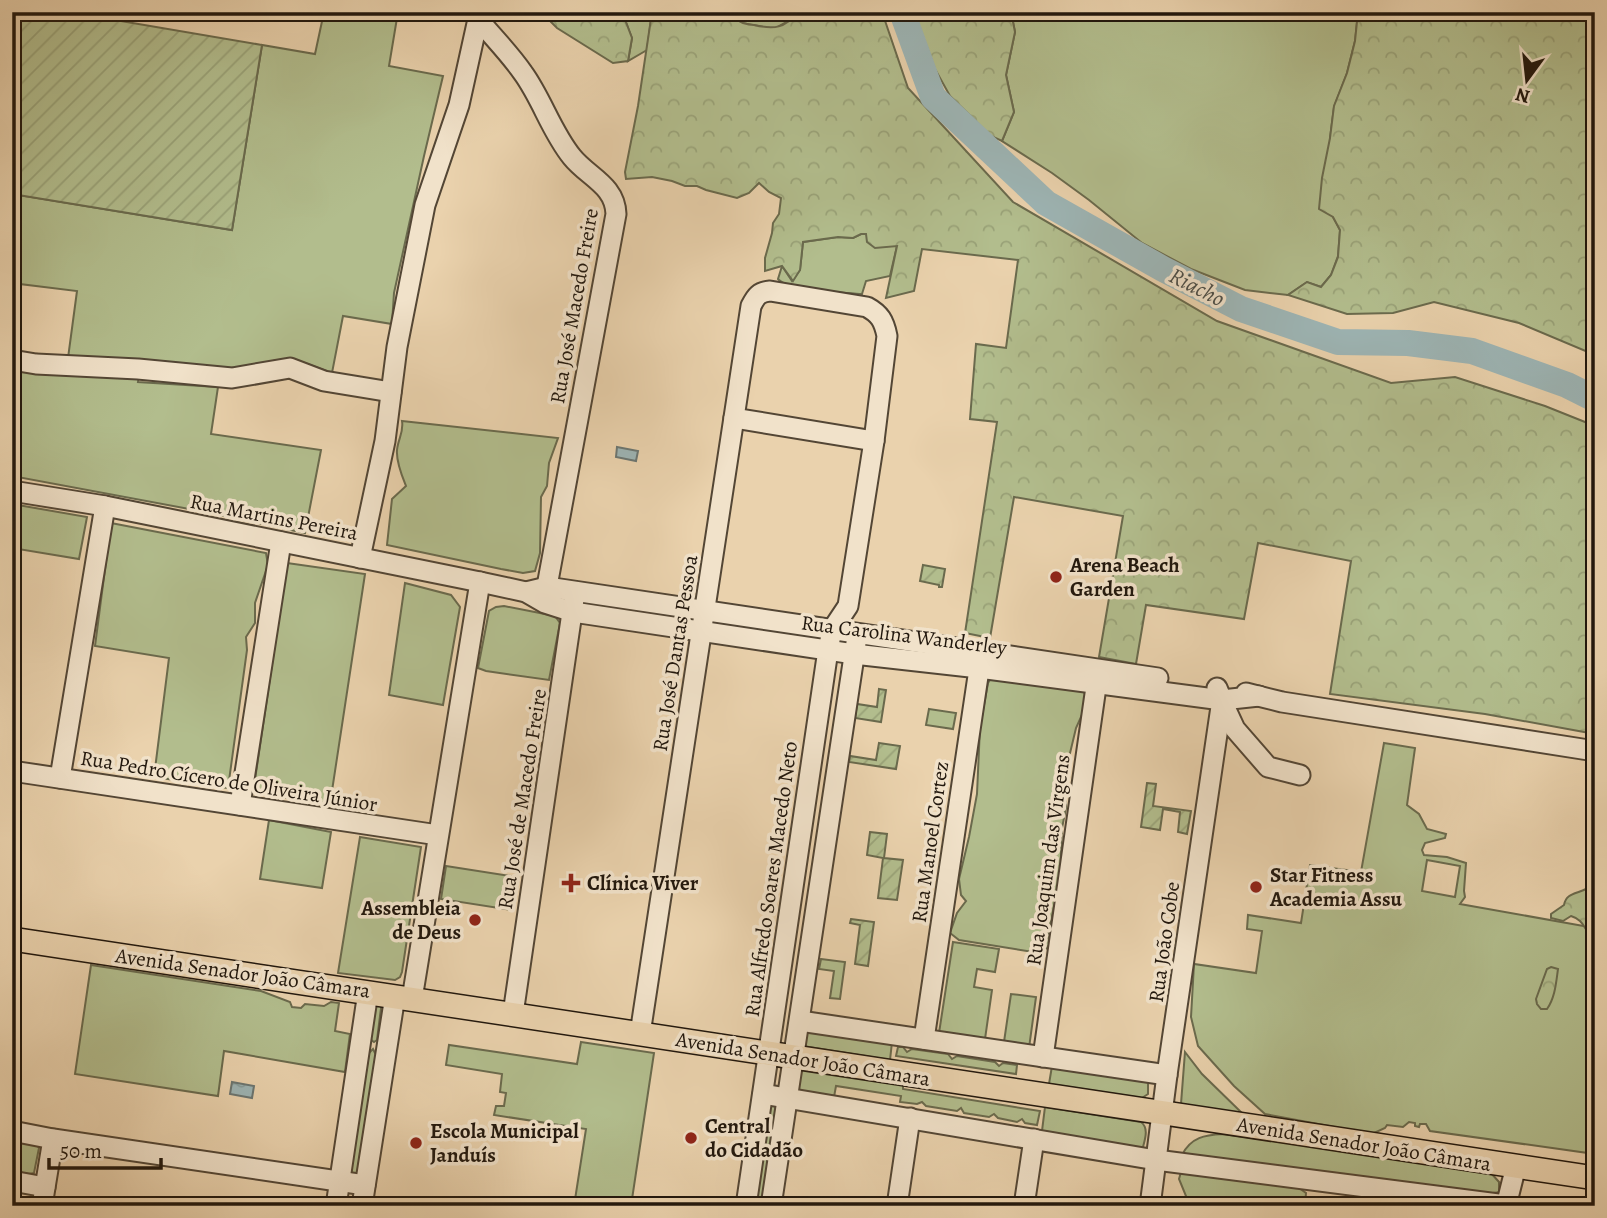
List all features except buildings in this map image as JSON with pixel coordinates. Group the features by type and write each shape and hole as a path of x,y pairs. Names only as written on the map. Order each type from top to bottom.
{"main road":[{"name":"Avenida Senador João Câmara","path":"12,939 1595,1178"}],"street":[{"path":"360,558 385,441 397,346 425,205 459,105 477,16"},
{"name":"Rua José Macedo Freire","path":"477,16 523,73 554,131 573,158 603,185 613,196 615,204 616,214 546,595"},
{"name":"Rua José Dantas Pessoa","path":"640,1034 751,306 758,295 770,291"},
{"name":"Rua Alfredo Soares Macedo Neto","path":"746,1206 828,650 832,630 848,606 887,347 884,322 878,313 867,307 770,291"},
{"path":"12,360 232,378 290,369 324,381 390,392"},
{"path":"734,418 874,441"},
{"name":"Rua Martins Pereira","path":"12,491 105,506 546,595"},
{"path":"60,778 105,506"},
{"path":"240,805 281,541"},
{"path":"362,1206 387,1046 403,997 438,835 480,582"},
{"name":"Rua Carolina Wanderley","path":"546,595 575,591 854,654 980,660"},
{"name":"Rua José de Macedo Freire","path":"513,1014 575,591"},
{"name":"Rua Carolina Wanderley","path":"546,595 573,611 832,630 980,660 1219,693 1259,696 1282,702 1595,751"},
{"name":"Rua Alfredo Soares Macedo Neto","path":"848,606 858,634"},
{"path":"771,1206 858,634"},
{"name":"Rua Manoel Cortez","path":"924,1039 980,660"},
{"name":"Rua Joaquim das Virgens","path":"1043,1057 1098,676"},
{"path":"1219,693 1235,729 1269,766 1300,775"},
{"name":"Rua João Cobe","path":"1150,1206 1219,693"},
{"name":"Rua Pedro Cícero de Oliveira Júnior","path":"12,771 438,835"},
{"path":"336,1206 368,992"},
{"path":"777,996 803,1000"},
{"name":"Avenida Senador João Câmara","path":"800,1021 1167,1075"},
{"path":"360,1043 387,1046"},
{"name":"Avenida Senador João Câmara","path":"763,1094 1156,1160 1506,1205"},
{"path":"897,1206 910,1118"},
{"path":"12,1131 365,1185"},
{"path":"12,1181 43,1196 52,1139"},
{"path":"1024,1206 1034,1139"},
{"path":"1506,1205 1517,1166"}],"green space":[{"path":"12,12 68,12 262,45 232,230 12,194"},
{"path":"68,12 124,12 121,21"},
{"path":"324,12 398,12 389,66 443,76 394,293 392,324 343,316 332,373 294,359 232,369 68,358 77,291 12,283 12,194 232,230 262,45 315,54"},
{"path":"541,12 625,12 624,17 632,38 628,61 613,63 557,28"},
{"path":"625,12 652,12 647,50 628,61 632,38 624,17"},
{"path":"652,12 704,12 707,16 727,13 743,23 768,27 784,24 799,12 882,12 908,88 1013,202 1217,321 1391,383 1455,377 1545,406 1595,426 1595,734 1485,714 1330,694 1351,561 1258,543 1244,619 1146,605 1136,664 1099,657 1123,516 1014,497 990,638 965,633 997,422 970,419 976,344 1006,348 1018,260 922,249 914,291 886,298 897,246 875,248 867,242 866,234 861,234 853,238 838,237 803,242 800,270 793,281 782,266 765,271 765,258 773,223 779,214 781,198 759,183 749,193 737,198 652,177 626,179"},
{"path":"727,12 799,12 794,18 774,29 742,23"},
{"path":"914,12 1011,12 1015,32 1006,75 1014,112 1002,141 991,136 950,96 935,69"},
{"path":"1011,12 1358,12 1355,41 1334,107 1330,138 1333,217 1340,230 1338,256 1331,275 1321,287 1307,282 1288,295 1245,290 1191,269 1142,243 1052,173 1002,141 1014,112 1006,75 1015,32"},
{"path":"1358,12 1595,12 1595,355 1519,323 1434,302 1393,313 1347,314 1288,295 1307,282 1321,287 1331,275 1338,257 1340,230 1333,217 1319,209 1334,106 1347,73 1355,41"},
{"path":"861,234 897,246 890,276 866,281 862,294 804,289 778,279 782,266 792,281 800,270 803,242 838,237 853,238"},
{"path":"12,369 139,376 138,382 218,387 211,434 321,450 305,533 12,476"},
{"path":"402,421 558,438 549,463 547,486 541,497 540,553 535,571 523,573 387,545 392,499 406,486 397,455"},
{"path":"12,504 87,517 79,559 12,548"},
{"path":"111,523 266,553 268,565 255,603 255,623 246,637 247,650 228,788 154,777 169,658 95,646"},
{"path":"287,563 365,574 330,804 253,793"},
{"path":"923,565 945,569 942,587 920,581"},
{"path":"405,583 451,595 460,607 443,705 389,695"},
{"path":"504,606 555,616 560,623 549,680 478,668 489,611"},
{"path":"991,678 1071,688 1086,693 1086,706 1076,728 1066,770 1060,880 1048,934 1049,945 1039,953 959,940 950,933 957,913 966,901 961,895 959,879 977,794 980,727"},
{"path":"879,689 886,690 881,722 855,718 857,704 877,707"},
{"path":"929,709 956,713 953,729 926,725"},
{"path":"879,743 900,746 896,769 849,762 850,756 876,760"},
{"path":"1384,743 1415,748 1407,805 1419,814 1427,829 1446,834 1445,838 1425,843 1422,850 1424,855 1447,857 1466,863 1465,897 1460,904 1595,928 1595,1154 1430,1131 1426,1124 1420,1124 1419,1127 1409,1122 1403,1127 1387,1125 1372,1134 1265,1114 1234,1086 1198,1046 1191,1017 1194,964 1256,973 1262,931 1247,929 1248,915 1301,923 1310,865 1361,872","holes":["1427,860 1460,866 1455,897 1422,891"]},
{"path":"1147,783 1156,784 1153,806 1191,811 1187,834 1178,832 1180,812 1163,809 1160,830 1141,827"},
{"path":"269,820 331,832 322,888 260,879"},
{"path":"870,832 887,834 884,858 903,860 897,900 878,898 883,858 867,855"},
{"path":"360,837 421,847 402,972 395,980 338,973"},
{"path":"446,866 517,877 512,910 441,899"},
{"path":"1586,889 1588,903 1595,915 1595,936 1576,918 1571,916 1563,921 1551,918 1551,914 1564,905 1569,896"},
{"path":"851,919 874,922 868,966 855,964 860,925 850,923"},
{"path":"953,942 999,949 995,972 977,969 974,987 992,990 985,1039 1004,1042 1011,994 1036,997 1029,1048 939,1033"},
{"path":"821,959 845,962 840,999 830,998 834,971 819,969"},
{"path":"91,965 261,991 290,1002 292,1007 339,1003 335,1031 350,1034 345,1072 224,1051 218,1096 75,1074"},
{"path":"1547,969 1558,969 1555,990 1547,1009 1541,1009 1536,999"},
{"path":"375,1005 381,1008 377,1040 374,1042 370,1039"},
{"path":"803,1029 892,1042 890,1060 803,1046"},
{"path":"581,1042 654,1053 631,1206 574,1206 586,1129 494,1115 496,1106 504,1106 506,1093 500,1092 502,1074 446,1065 449,1045 577,1064"},
{"path":"898,1047 903,1047 907,1052 912,1049 948,1054 952,1059 957,1056 995,1062 999,1066 1003,1063 1017,1065 1016,1074 896,1056"},
{"path":"373,1049 376,1055 357,1174 350,1173 369,1053"},
{"path":"1185,1052 1202,1074 1243,1114 1181,1104"},
{"path":"1052,1066 1146,1080 1148,1094 1142,1098 1049,1084"},
{"path":"800,1069 1040,1111 1037,1125 1025,1123 1022,1119 1017,1122 998,1118 994,1114 989,1117 964,1113 961,1108 957,1111 926,1106 922,1102 900,1102 901,1096 836,1086 834,1097 795,1090"},
{"path":"769,1104 778,1106 763,1206 753,1206"},
{"path":"1045,1107 1141,1122 1146,1130 1143,1147 1042,1131"},
{"path":"1223,1134 1491,1173 1499,1182 1499,1192 1441,1189 1182,1155 1190,1144 1199,1138"},
{"path":"12,1139 37,1145 39,1148 34,1173 12,1171"},
{"path":"1181,1172 1276,1182 1299,1188 1306,1193 1305,1206 1190,1206 1179,1179"}],"water":[{"path":"617,447 638,451 636,461 616,457"},
{"path":"232,1082 254,1086 252,1098 230,1094"}],"waterway":[{"name":"Riacho","path":"902,12 933,97 1046,203 1163,269 1241,309 1338,342 1408,343 1472,351 1567,385 1595,399"}],"place":[{"name":"Arena Beach Garden","path":"1056,577"},
{"name":"Clínica Viver","path":"571,883"},
{"name":"Star Fitness Academia Assu","path":"1256,887"},
{"name":"Assembleia de Deus","path":"475,920"},
{"name":"Central do Cidadão","path":"691,1138"},
{"name":"Escola Municipal Janduís","path":"416,1143"}]}
